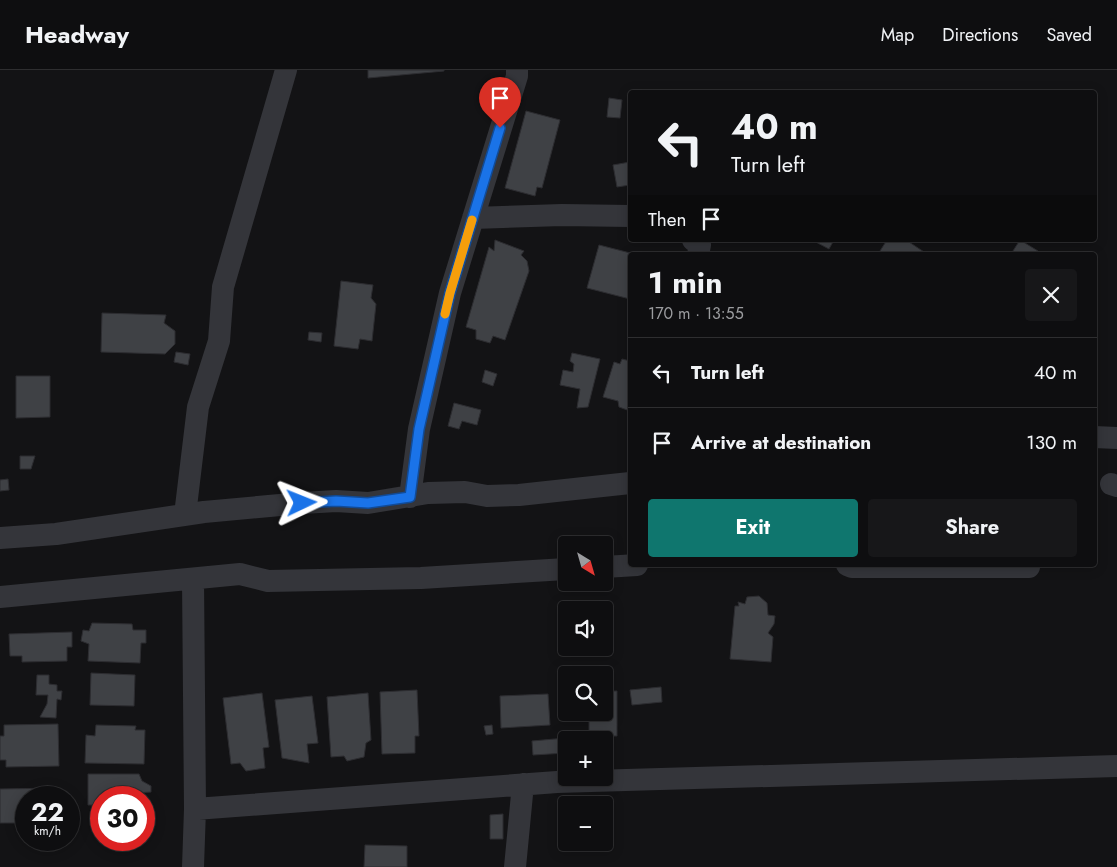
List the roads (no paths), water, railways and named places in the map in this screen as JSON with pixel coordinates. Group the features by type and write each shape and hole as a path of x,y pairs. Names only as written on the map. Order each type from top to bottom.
{"street":[{"path":"184,515 198,407 219,340 223,286 286,70"},
{"path":"410,497 419,429 446,312 517,70"},
{"path":"473,218 562,214 628,216"},
{"path":"1097,437 1117,438"},
{"path":"0,538 56,534 184,515 302,503 336,501 368,503 428,493 465,492 487,496 518,495 628,483"},
{"path":"613,566 628,566"},
{"path":"852,567 1029,567"},
{"path":"0,597 240,574 268,580 421,578 558,569"},
{"path":"193,579 195,809 193,867"},
{"path":"195,809 557,782 1117,766"},
{"path":"515,867 523,784"}]}
